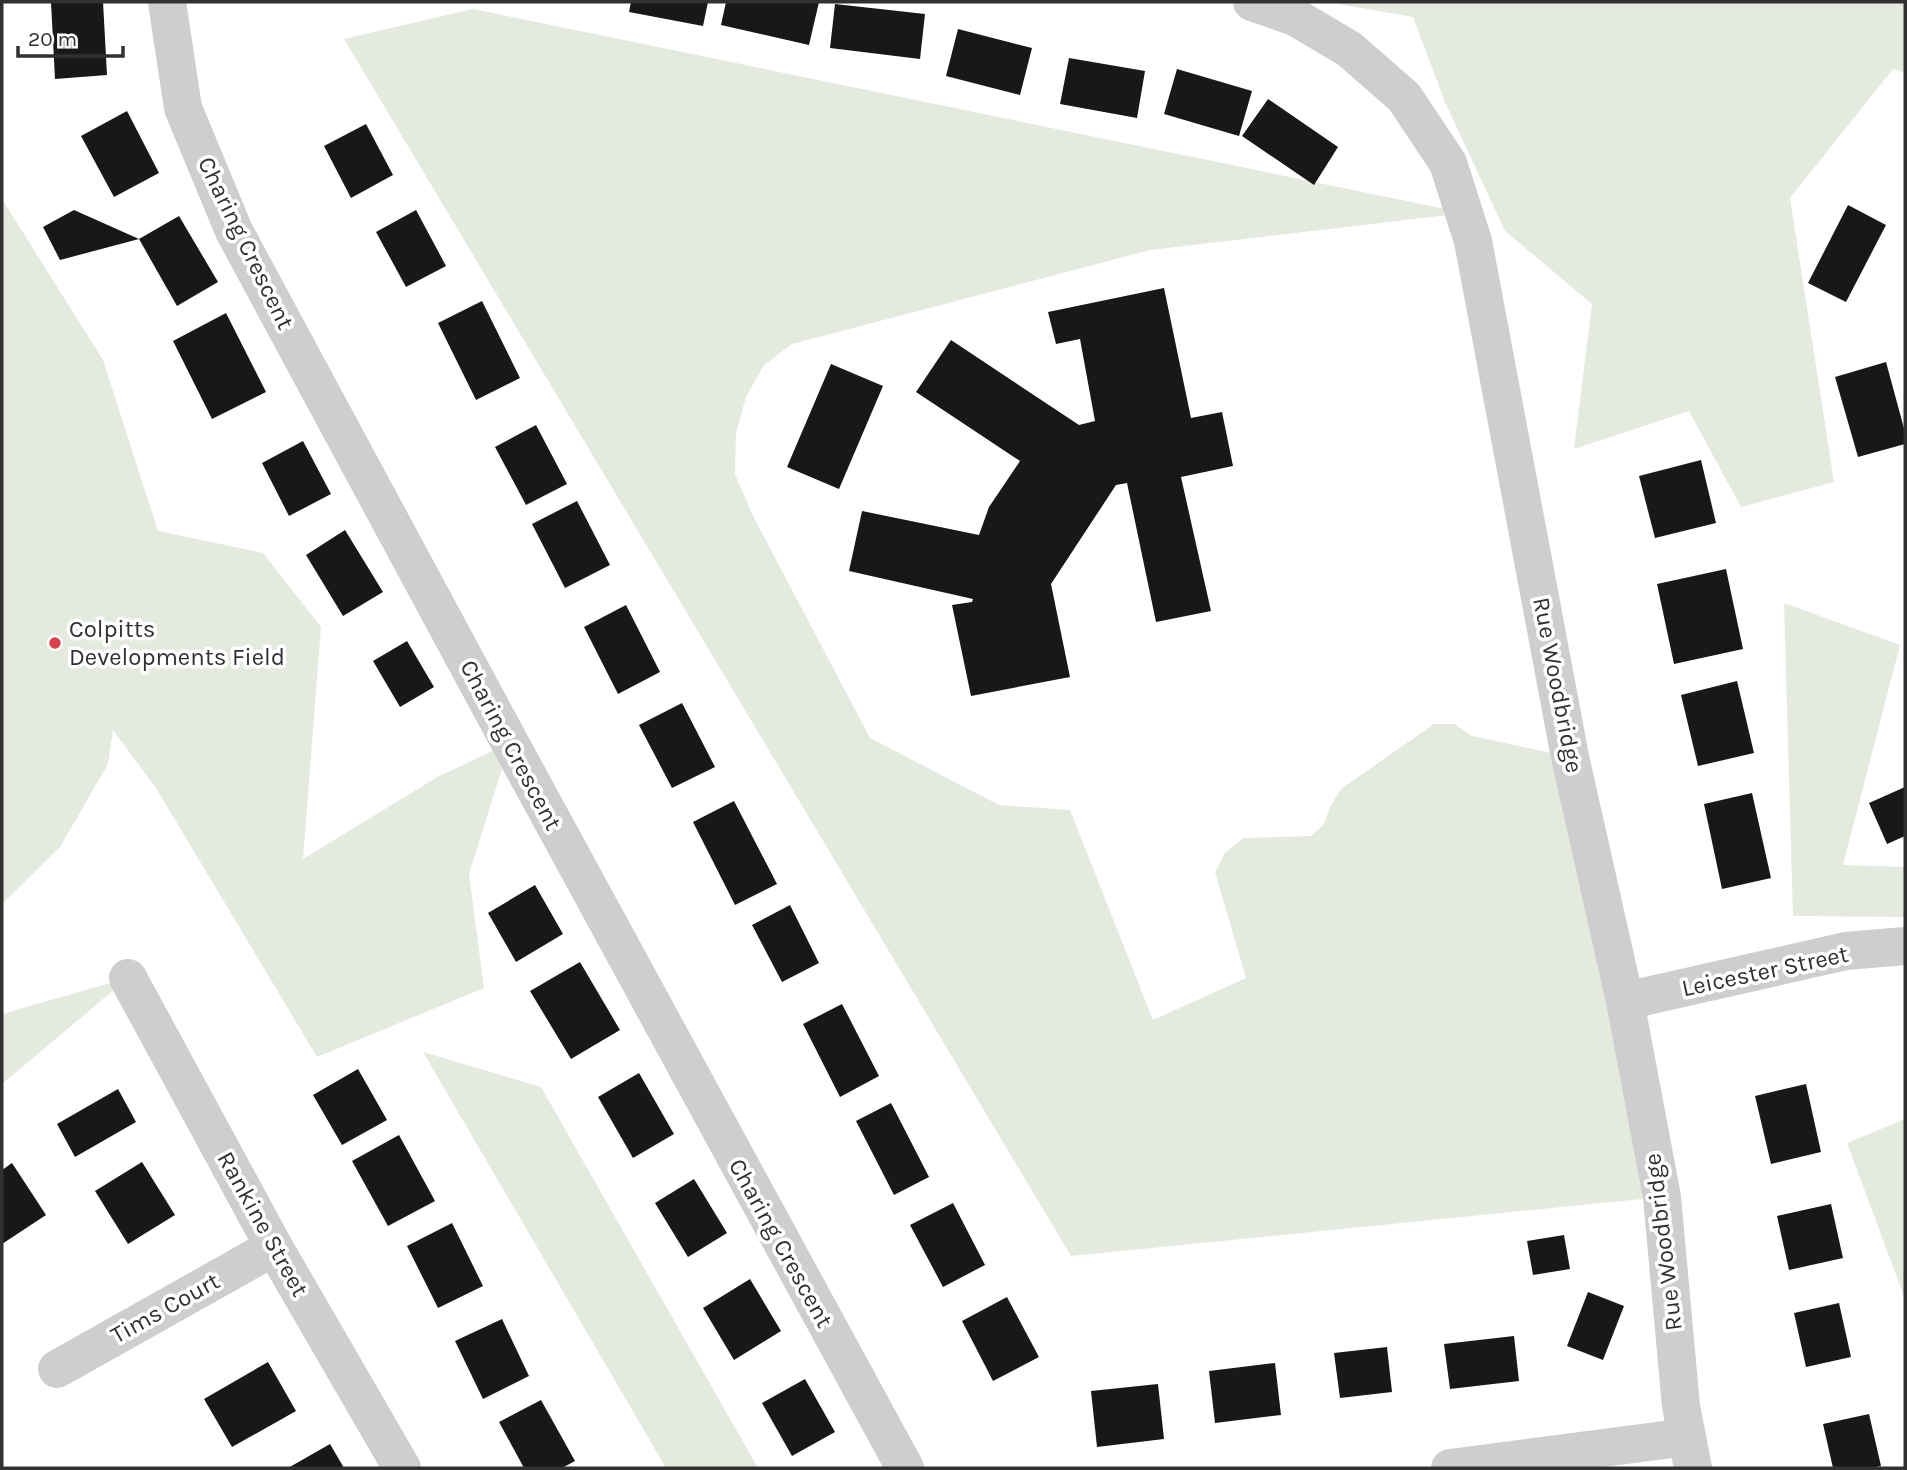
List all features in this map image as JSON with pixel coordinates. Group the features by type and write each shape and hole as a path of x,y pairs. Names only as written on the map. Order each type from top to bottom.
{"street":[{"name":"Charing Crescent","path":"167,2 183,108 234,230 905,1468"},
{"name":"Rue Woodbridge","path":"1252,2 1295,17 1349,49 1404,97 1448,163 1473,241 1570,757 1625,1001 1662,1197 1681,1406 1690,1453"},
{"name":"Leicester Street","path":"1625,1001 1846,951 1905,946"},
{"name":"Rankine Street","path":"128,978 274,1247 402,1468"},
{"name":"Tims Court","path":"57,1369 274,1247"},
{"path":"1450,1468 1690,1453"}],"shaded area":[{"path":"1327,2 1905,2 1905,73 1893,69 1790,198 1834,482 1741,507 1689,411 1574,449 1592,304 1505,231 1445,102 1413,17"},
{"path":"473,9 1465,213 1150,250 792,344 764,365 746,397 736,433 735,474 753,516 870,738 999,805 1070,810 1153,1020 1246,978 1215,872 1225,853 1243,838 1311,836 1324,824 1341,789 1434,724 1454,724 1472,736 1570,757 1662,1197 1071,1256 344,39"},
{"path":"2,199 103,360 158,531 263,553 321,627 303,859 439,776 510,743 469,874 484,988 317,1057 156,788 113,730 108,764 60,847 2,904"},
{"path":"1784,603 1900,645 1843,865 1905,867 1905,917 1793,916"},
{"path":"128,978 2,1084 2,1014"},
{"path":"423,1052 541,1087 758,1468 666,1468"},
{"path":"1905,1119 1905,1299 1847,1143"}],"building":[{"path":"51,2 103,2 107,75 55,79"},
{"path":"631,2 708,2 703,26 629,12"},
{"path":"726,2 819,2 809,45 721,25"},
{"path":"835,4 925,14 920,59 830,48"},
{"path":"958,29 1032,48 1020,95 946,76"},
{"path":"1069,58 1145,71 1137,118 1060,104"},
{"path":"1177,69 1252,91 1239,136 1164,114"},
{"path":"1268,99 1338,147 1314,185 1242,136"},
{"path":"127,111 159,173 114,197 81,136"},
{"path":"366,124 393,175 351,198 324,146"},
{"path":"1848,205 1886,225 1846,302 1808,283"},
{"path":"74,210 139,239 60,260 43,227"},
{"path":"416,210 446,266 406,287 376,232"},
{"path":"179,216 218,282 177,306 139,239"},
{"path":"1164,288 1191,418 1222,412 1233,466 1181,477 1211,611 1156,622 1127,483 1116,485 1051,584 1070,677 971,696 952,605 972,602 973,599 849,571 862,511 979,535 989,507 1020,461 916,392 951,340 1079,425 1095,421 1080,339 1056,344 1048,312"},
{"path":"482,301 520,378 476,400 438,323"},
{"path":"226,313 266,392 212,419 173,341"},
{"path":"1886,362 1905,432 1905,444 1858,457 1835,377"},
{"path":"831,364 883,386 839,489 787,467"},
{"path":"536,425 567,484 526,505 495,447"},
{"path":"303,441 331,494 289,516 262,463"},
{"path":"1701,460 1716,523 1655,538 1639,476"},
{"path":"577,501 610,565 565,588 532,524"},
{"path":"345,530 383,592 343,616 306,555"},
{"path":"1726,569 1743,649 1674,664 1657,584"},
{"path":"626,605 660,672 618,694 584,627"},
{"path":"407,641 434,687 400,707 373,661"},
{"path":"1737,681 1754,753 1698,766 1681,695"},
{"path":"682,703 715,767 672,788 639,725"},
{"path":"1905,787 1905,836 1887,844 1869,803"},
{"path":"1752,793 1771,878 1722,889 1704,804"},
{"path":"734,801 777,884 735,905 693,822"},
{"path":"535,885 563,934 516,962 488,913"},
{"path":"790,905 819,963 782,982 752,925"},
{"path":"580,962 620,1030 571,1059 530,991"},
{"path":"842,1004 879,1076 840,1097 803,1024"},
{"path":"358,1069 387,1120 342,1145 313,1095"},
{"path":"639,1073 674,1134 633,1158 598,1097"},
{"path":"1806,1084 1821,1152 1771,1164 1755,1096"},
{"path":"118,1089 136,1122 75,1157 57,1124"},
{"path":"891,1103 929,1177 894,1195 856,1121"},
{"path":"399,1135 435,1201 388,1226 352,1161"},
{"path":"142,1162 175,1215 128,1244 95,1191"},
{"path":"12,1163 46,1215 2,1244 2,1170"},
{"path":"694,1179 727,1233 688,1257 655,1203"},
{"path":"953,1203 985,1265 943,1287 910,1225"},
{"path":"1831,1204 1843,1258 1789,1270 1777,1216"},
{"path":"452,1223 483,1286 438,1308 407,1246"},
{"path":"1564,1235 1570,1269 1533,1275 1527,1241"},
{"path":"750,1279 781,1331 734,1360 703,1308"},
{"path":"1588,1292 1624,1306 1603,1360 1567,1346"},
{"path":"1007,1297 1039,1357 993,1381 962,1321"},
{"path":"1839,1303 1851,1357 1806,1367 1794,1313"},
{"path":"502,1319 529,1376 483,1399 455,1341"},
{"path":"1514,1336 1519,1381 1450,1389 1444,1344"},
{"path":"1387,1347 1392,1392 1340,1398 1334,1353"},
{"path":"268,1362 296,1411 232,1447 204,1399"},
{"path":"1275,1363 1281,1415 1215,1423 1209,1371"},
{"path":"805,1379 835,1432 792,1456 762,1403"},
{"path":"1158,1384 1164,1439 1097,1447 1091,1391"},
{"path":"541,1400 575,1461 562,1468 524,1468 499,1422"},
{"path":"1869,1414 1881,1466 1833,1468 1823,1424"},
{"path":"330,1444 344,1468 288,1468"}],"place":[{"name":"Colpitts Developments Field","path":"55,643"}]}
